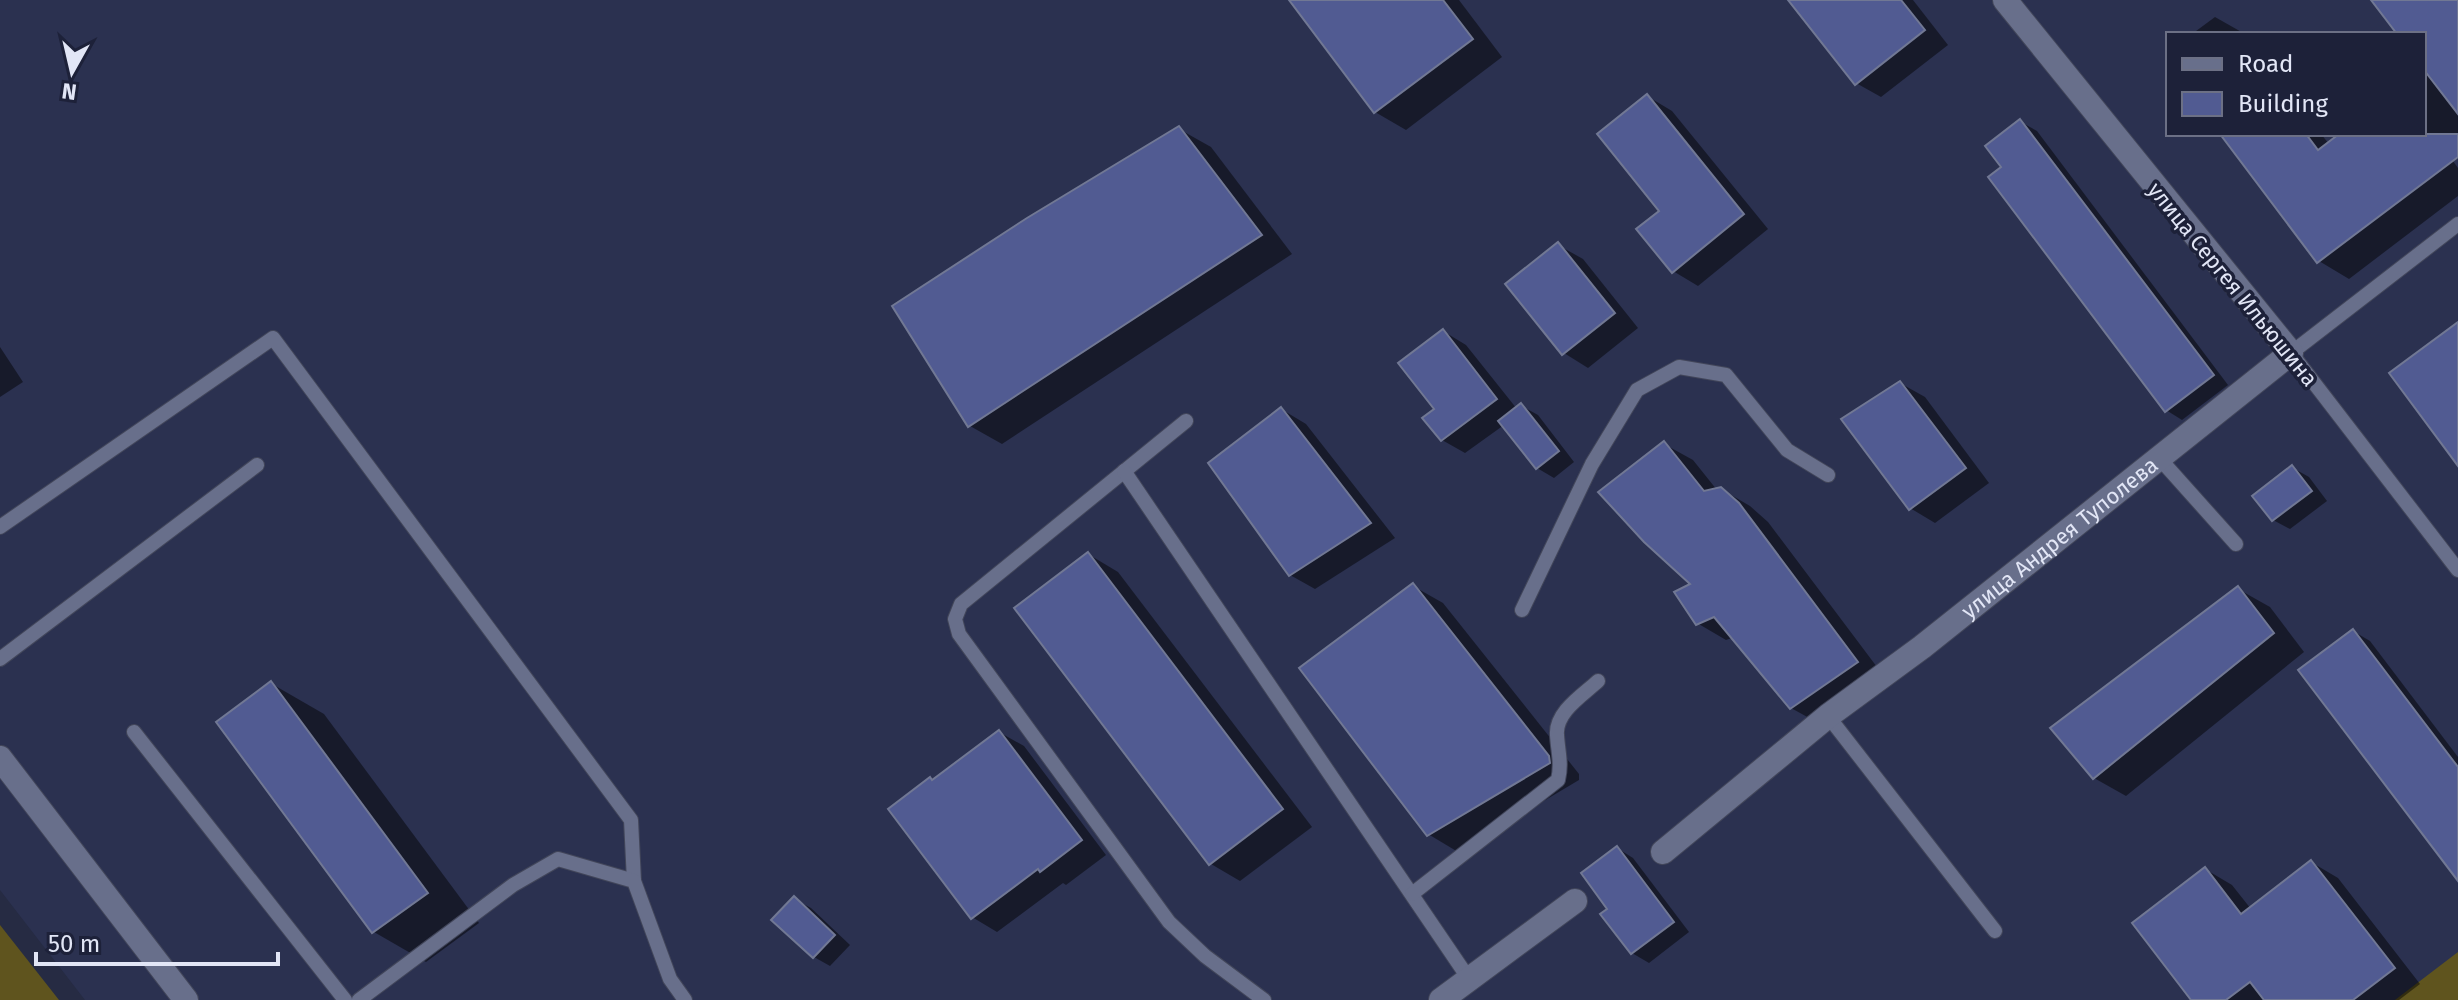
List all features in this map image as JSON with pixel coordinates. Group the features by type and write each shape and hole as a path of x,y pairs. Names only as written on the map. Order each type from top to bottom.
{"street":[{"name":"улица Сергея Ильюшина","path":"2005,0 2291,353"},
{"name":"улица Андрея Туполева","path":"1663,852 1828,716 1922,647 2291,353"},
{"path":"0,758 186,1000"},
{"path":"1441,1000 1575,901"}],"lane":[{"name":"улица Андрея Туполева","path":"2291,353 2458,224"},
{"path":"0,527 273,338 631,820 634,881 670,979 685,1000"},
{"name":"улица Сергея Ильюшина","path":"2291,353 2458,570"},
{"path":"1522,610 1592,464 1637,390 1679,367 1726,375 1787,450 1828,475"},
{"path":"1186,421 961,604 955,619 959,634 1169,922 1205,956 1264,1000"},
{"path":"2160,459 2236,544"},
{"path":"0,659 257,465"},
{"path":"1124,471 1469,979"},
{"path":"1412,894 1558,780 1561,767 1556,733 1559,718 1598,681"},
{"path":"1828,716 1995,931"},
{"path":"134,732 345,1000"},
{"path":"359,1000 513,885 558,859 634,881"}],"shaded area":[{"path":"0,0 2458,0 2458,1000 85,1000 0,890"},
{"path":"0,925 59,1000 0,1000"},
{"path":"2458,952 2458,1000 2395,1000"}],"building":[{"path":"1289,0 1443,0 1473,39 1374,113"},
{"path":"1788,0 1901,0 1925,30 1855,85"},
{"path":"2371,0 2458,0 2458,114 2426,73 2426,32 2395,32"},
{"path":"1647,94 1744,214 1672,273 1636,229 1659,211 1597,134"},
{"path":"2020,119 2214,375 2165,412 1988,177 2001,167 1985,146"},
{"path":"1179,126 1262,235 968,427 892,306 1027,218"},
{"path":"2458,134 2458,157 2317,263 2222,136 2308,136 2318,150 2336,136"},
{"path":"1558,242 1615,313 1562,355 1505,284"},
{"path":"2458,322 2458,466 2389,373"},
{"path":"1443,329 1497,399 1441,441 1422,418 1434,409 1398,363"},
{"path":"1900,381 1966,468 1909,510 1841,419"},
{"path":"1521,403 1559,451 1536,469 1498,421"},
{"path":"1281,407 1371,523 1289,576 1208,463"},
{"path":"1664,441 1704,491 1721,487 1739,503 1858,662 1790,709 1714,617 1696,625 1674,592 1690,584 1644,542 1598,492"},
{"path":"2292,465 2312,491 2272,521 2252,496"},
{"path":"1088,552 1283,809 1209,865 1014,608"},
{"path":"1413,583 1549,756 1550,763 1427,836 1299,668"},
{"path":"2238,586 2274,633 2093,779 2050,728"},
{"path":"2353,629 2458,767 2458,881 2298,670"},
{"path":"271,681 428,893 372,933 216,722"},
{"path":"999,730 1082,840 971,919 888,809"},
{"path":"1617,846 1674,922 1631,954 1600,914 1607,909 1581,873"},
{"path":"2311,860 2395,968 2353,1000 2264,1000 2250,982 2226,1000 2191,1000 2132,923 2205,867 2241,914"},
{"path":"794,896 835,935 813,958 771,920"}]}
